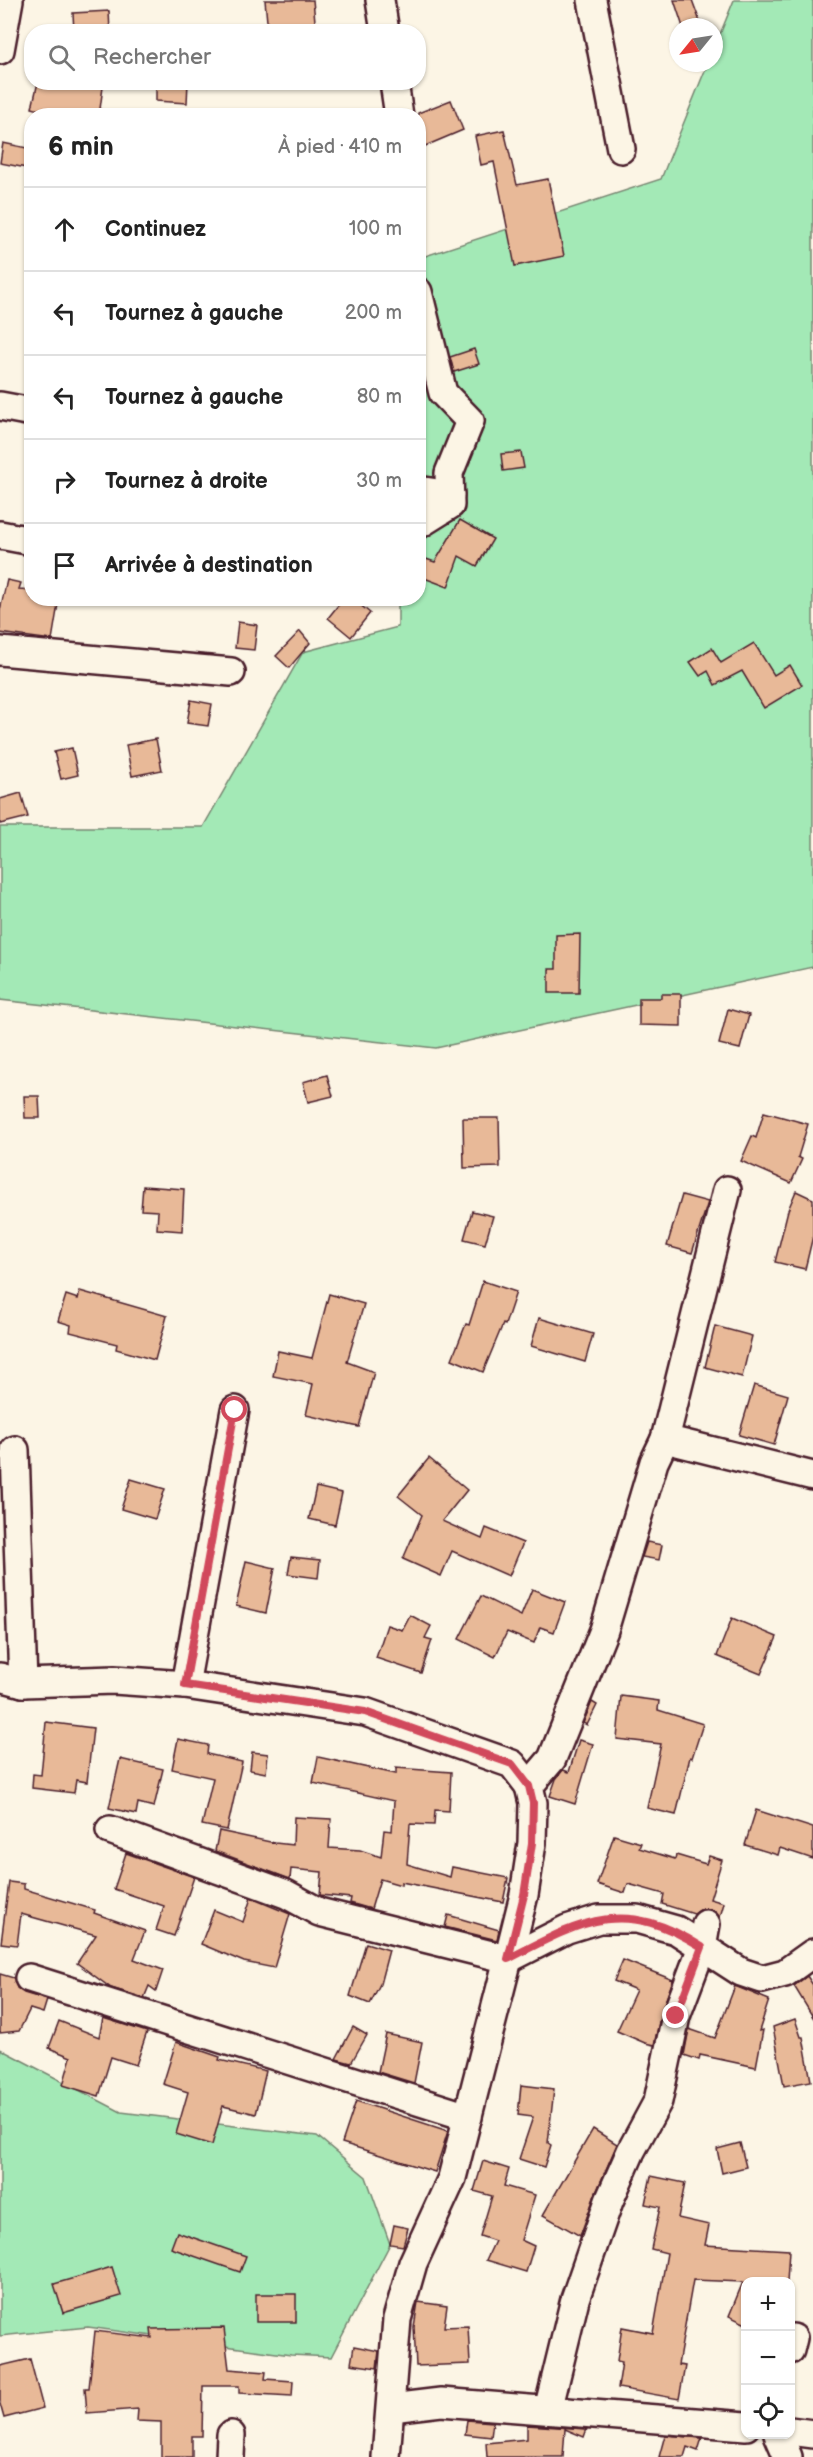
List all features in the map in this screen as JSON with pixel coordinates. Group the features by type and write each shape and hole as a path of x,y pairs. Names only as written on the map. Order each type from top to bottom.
{"street":[{"path":"0,50 9,0"},
{"path":"380,0 384,24"},
{"path":"592,0 621,149"},
{"path":"395,90 398,108"},
{"path":"426,324 443,393 470,421 449,473 450,505 426,520"},
{"path":"0,405 24,410"},
{"path":"426,491 450,495"},
{"path":"0,535 24,540"},
{"path":"0,651 231,672"},
{"path":"529,1786 552,1759 604,1630 654,1462 665,1439 727,1190"},
{"path":"185,1685 235,1410"},
{"path":"665,1439 813,1476"},
{"path":"15,1450 12,1680 114,1680 185,1685 365,1712 512,1764 529,1786 533,1803 532,1843 524,1895 452,2178 413,2263 397,2319 386,2457"},
{"path":"110,1830 286,1894 319,1912 508,1959 567,1929 599,1919 637,1919 704,1935 741,1972 762,1979 785,1973 813,1953"},
{"path":"548,2410 575,2299 609,2201 631,2151 658,2101 676,2016 704,1935"},
{"path":"29,1978 468,2117"},
{"path":"391,2408 441,2402 741,2426"},
{"path":"795,2431 813,2434"},
{"path":"780,2439 788,2457"}],"green space":[{"path":"734,0 813,0 813,967 436,1048 0,1000 0,827 203,827 303,652 398,627 398,606 426,606 426,256 661,179 704,72 723,72 723,27"},
{"path":"0,2049 121,2112 317,2136 366,2177 390,2244 331,2357 291,2355 88,2327 0,2336"}],"building":[{"path":"265,0 313,0 315,24 267,24"},
{"path":"674,0 692,0 699,18 680,18"},
{"path":"109,11 110,24 74,24 73,13"},
{"path":"36,90 103,90 100,108 32,108"},
{"path":"156,90 188,90 187,103 156,101"},
{"path":"451,100 463,130 426,146 426,110"},
{"path":"504,130 517,185 548,179 564,256 515,266 494,162 481,165 475,136"},
{"path":"3,143 24,147 24,168 0,163"},
{"path":"474,349 479,364 454,372 450,357"},
{"path":"521,452 524,468 503,471 501,454"},
{"path":"460,520 493,539 477,566 459,556 448,587 426,579 426,559 435,562"},
{"path":"7,580 21,583 19,589 24,589 24,606 58,606 52,640 0,633 0,610"},
{"path":"338,606 362,606 370,613 351,637 328,618"},
{"path":"238,622 257,625 254,650 235,648"},
{"path":"300,631 310,643 289,668 276,656"},
{"path":"754,643 774,675 790,665 802,685 764,708 742,671 715,685 708,671 700,676 690,662 712,648 721,663"},
{"path":"191,700 212,704 208,726 187,723"},
{"path":"156,739 162,770 132,776 126,745"},
{"path":"72,748 78,775 61,779 54,752"},
{"path":"21,793 28,817 0,824 0,799"},
{"path":"580,934 579,993 549,993 549,969 556,969 556,935"},
{"path":"661,994 681,994 681,1026 639,1025 639,998 661,998"},
{"path":"728,1009 749,1015 740,1049 719,1044"},
{"path":"327,1075 333,1096 308,1102 303,1082"},
{"path":"24,1096 39,1096 40,1118 25,1118"},
{"path":"764,1112 808,1124 798,1157 802,1159 791,1183 741,1161 752,1136 756,1138"},
{"path":"463,1118 499,1118 500,1167 464,1168"},
{"path":"143,1186 184,1189 182,1231 157,1229 158,1211 141,1210"},
{"path":"796,1191 813,1199 813,1236 805,1269 775,1262 788,1210"},
{"path":"682,1195 708,1202 692,1253 667,1246"},
{"path":"472,1211 493,1216 485,1244 464,1239"},
{"path":"483,1281 516,1292 505,1325 503,1324 483,1372 452,1359 466,1324 469,1325"},
{"path":"80,1291 167,1316 155,1360 116,1349 117,1344 70,1332 71,1325 58,1321 66,1295 78,1299"},
{"path":"329,1294 364,1304 347,1362 374,1372 359,1427 306,1415 313,1384 273,1376 278,1351 312,1358"},
{"path":"539,1318 593,1334 585,1362 531,1346"},
{"path":"715,1326 752,1336 742,1377 705,1367"},
{"path":"754,1385 788,1395 774,1445 739,1435"},
{"path":"429,1458 467,1490 442,1521 482,1539 486,1528 523,1543 509,1576 452,1551 441,1576 403,1559 422,1515 398,1496"},
{"path":"131,1479 165,1489 155,1519 121,1509"},
{"path":"316,1487 342,1493 335,1525 309,1519"},
{"path":"647,1542 662,1545 659,1560 642,1557"},
{"path":"291,1557 320,1560 318,1578 288,1574"},
{"path":"246,1561 275,1568 266,1613 236,1606"},
{"path":"532,1589 565,1602 554,1632 540,1627 534,1643 507,1632 495,1657 459,1639 481,1596 521,1616"},
{"path":"410,1615 431,1626 425,1638 432,1640 421,1673 376,1658 387,1625 402,1630"},
{"path":"732,1618 777,1637 761,1674 717,1656"},
{"path":"621,1696 659,1701 658,1710 703,1724 692,1758 690,1757 676,1815 647,1808 661,1744 617,1739"},
{"path":"592,1702 597,1705 587,1725 583,1723"},
{"path":"46,1722 93,1728 87,1782 76,1780 74,1793 32,1788 33,1774 41,1775"},
{"path":"178,1739 208,1745 207,1754 242,1762 227,1830 202,1825 213,1778 172,1769"},
{"path":"579,1740 593,1744 575,1804 550,1796 556,1779 563,1770 569,1772"},
{"path":"252,1752 268,1754 266,1773 250,1770"},
{"path":"318,1757 396,1774 396,1768 451,1772 449,1811 435,1810 434,1825 410,1824 407,1864 450,1877 452,1867 508,1878 503,1902 401,1882 401,1885 380,1879 371,1909 350,1903 351,1898 320,1895 322,1872 291,1869 290,1879 215,1851 219,1831 293,1845 294,1817 331,1819 329,1848 360,1850 381,1857 384,1830 392,1831 394,1801 313,1783"},
{"path":"120,1759 163,1769 154,1807 138,1803 136,1814 109,1808"},
{"path":"756,1810 813,1828 813,1859 780,1848 778,1855 745,1845"},
{"path":"614,1835 641,1843 639,1848 675,1859 676,1855 706,1864 709,1856 722,1860 710,1899 724,1903 720,1917 709,1909 701,1909 694,1914 662,1904 664,1894 628,1884 625,1893 597,1884"},
{"path":"126,1853 194,1877 174,1936 156,1930 164,1906 114,1889"},
{"path":"9,1882 24,1884 24,1889 95,1910 94,1913 145,1931 134,1959 163,1970 156,1991 149,1986 144,1998 111,1988 77,1963 96,1935 21,1914 17,1945 1,1943"},
{"path":"251,1898 290,1914 274,1968 244,1962 201,1944 214,1910 243,1922"},
{"path":"448,1915 499,1930 497,1940 445,1927"},
{"path":"366,1943 389,1950 380,1984 370,2004 350,1996"},
{"path":"623,1960 673,1980 661,2013 654,2045 617,2031 636,1990 614,1981"},
{"path":"0,1974 14,1978 17,1988 24,1993 47,2000 43,2013 30,2009 19,2031 0,2033"},
{"path":"807,1976 813,1985 813,2017 794,1986"},
{"path":"735,1986 769,2000 759,2031 763,2030 756,2067 700,2055 699,2060 684,2055 689,2029 715,2038"},
{"path":"103,2018 147,2032 136,2065 111,2057 99,2096 63,2085 71,2057 49,2048 59,2021 99,2037"},
{"path":"795,2019 801,2037 803,2037 811,2081 784,2086 773,2027"},
{"path":"353,2027 367,2035 351,2063 336,2059"},
{"path":"386,2034 422,2042 414,2083 378,2072"},
{"path":"176,2042 220,2057 219,2060 266,2071 256,2114 223,2106 212,2145 176,2134 188,2092 163,2084"},
{"path":"521,2085 554,2089 548,2143 551,2145 544,2167 519,2159 533,2117 518,2115"},
{"path":"356,2101 448,2131 435,2172 342,2143"},
{"path":"593,2129 617,2144 580,2236 543,2215"},
{"path":"740,2143 746,2167 722,2173 717,2149"},
{"path":"483,2161 509,2169 504,2186 535,2195 521,2240 534,2246 526,2272 486,2260 495,2241 480,2236 492,2196 474,2191"},
{"path":"651,2176 685,2183 678,2218 709,2225 705,2245 789,2250 787,2277 741,2277 741,2282 693,2280 678,2365 685,2366 679,2399 618,2388 622,2362 617,2361 622,2327 653,2333 667,2253 651,2249 660,2207 645,2204"},
{"path":"394,2225 408,2228 403,2246 390,2244"},
{"path":"177,2232 246,2256 240,2272 171,2248"},
{"path":"112,2267 121,2296 63,2313 54,2284"},
{"path":"741,2287 741,2322 729,2316"},
{"path":"256,2294 296,2294 296,2322 256,2322"},
{"path":"418,2302 447,2306 444,2327 468,2326 470,2364 416,2366 414,2327"},
{"path":"224,2328 229,2369 266,2372 265,2379 293,2381 292,2396 239,2393 239,2386 203,2386 202,2436 192,2436 192,2457 161,2457 161,2422 137,2421 138,2409 87,2413 85,2388 89,2388 95,2331 152,2338 151,2329"},
{"path":"354,2346 379,2351 377,2368 351,2364"},
{"path":"30,2359 43,2408 4,2418 0,2404 0,2366"},
{"path":"467,2420 493,2422 491,2437 465,2434"},
{"path":"527,2425 587,2429 584,2437 565,2429 563,2457 487,2457 486,2443 527,2439"},
{"path":"665,2435 702,2438 698,2451 687,2447 684,2457 659,2457"}],"route":[{"path":"235,1410 185,1685 365,1712 512,1764 529,1786 533,1803 532,1843 524,1895 508,1959 567,1929 599,1919 637,1919 676,1930 702,1947 676,2016"}]}
